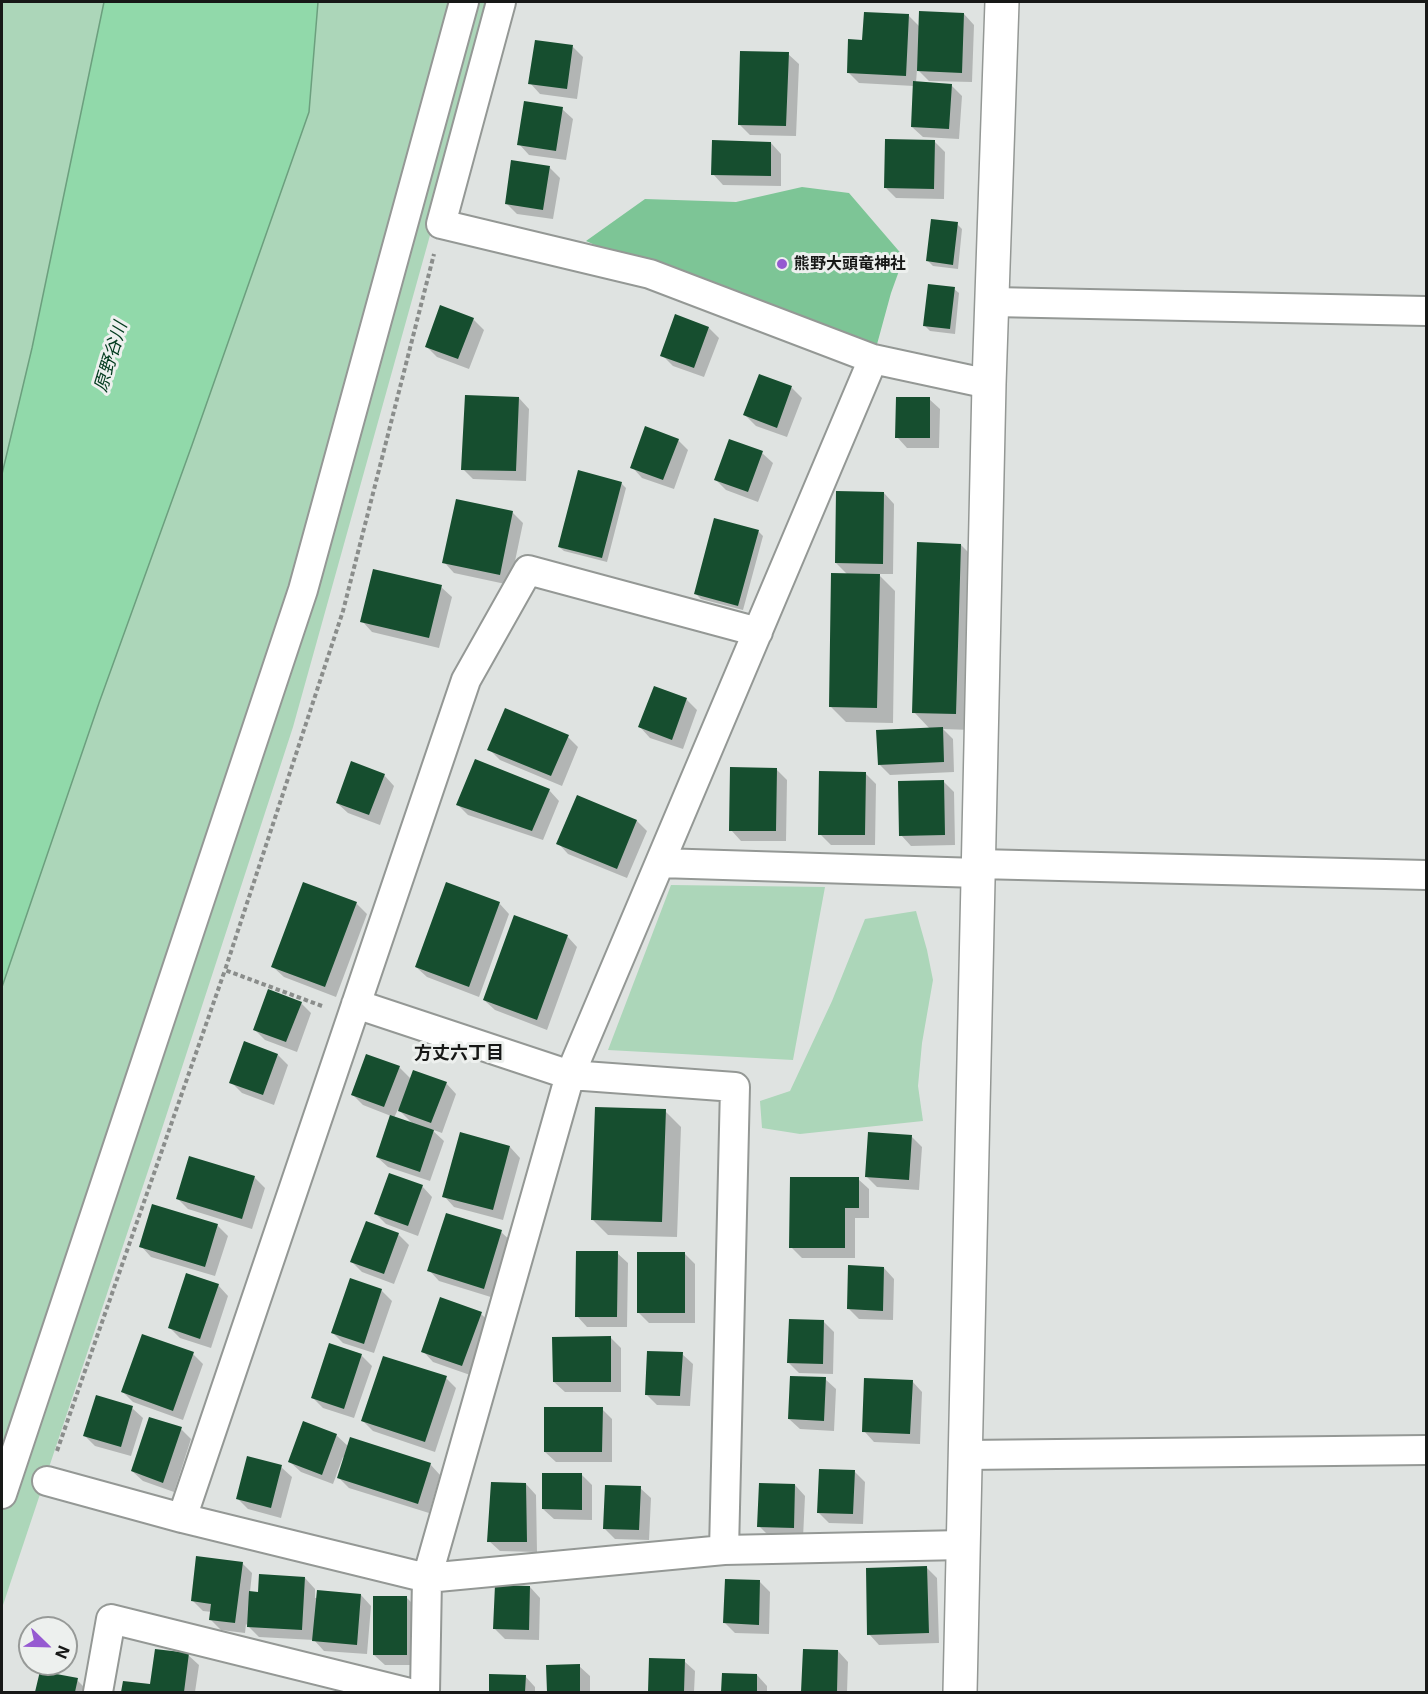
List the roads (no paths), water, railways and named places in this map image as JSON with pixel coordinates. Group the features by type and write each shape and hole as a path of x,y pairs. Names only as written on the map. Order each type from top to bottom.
{"street":[{"path":"2,1494 303,590 464,2"},
{"path":"501,2 441,224 650,274 873,359 989,384"},
{"path":"960,1692 989,384 1002,2"},
{"path":"993,302 1426,311"},
{"path":"425,1692 427,1578 570,1075 873,359"},
{"path":"182,1518 466,680 528,570 758,632"},
{"path":"660,863 1426,875"},
{"path":"354,1010 570,1075 735,1087 724,1550"},
{"path":"965,1455 1426,1450"},
{"path":"47,1481 182,1518 427,1578 724,1550 963,1545"},
{"path":"98,1692 111,1619 406,1692"}],"water":[{"name":"原野谷川","path":"104,2 318,2 309,112 99,703 2,987 2,474 32,348"}],"place":[{"name":"熊野大頭竜神社","path":"782,264"}],"district":[{"name":"方丈六丁目","path":"459,1054"}]}
